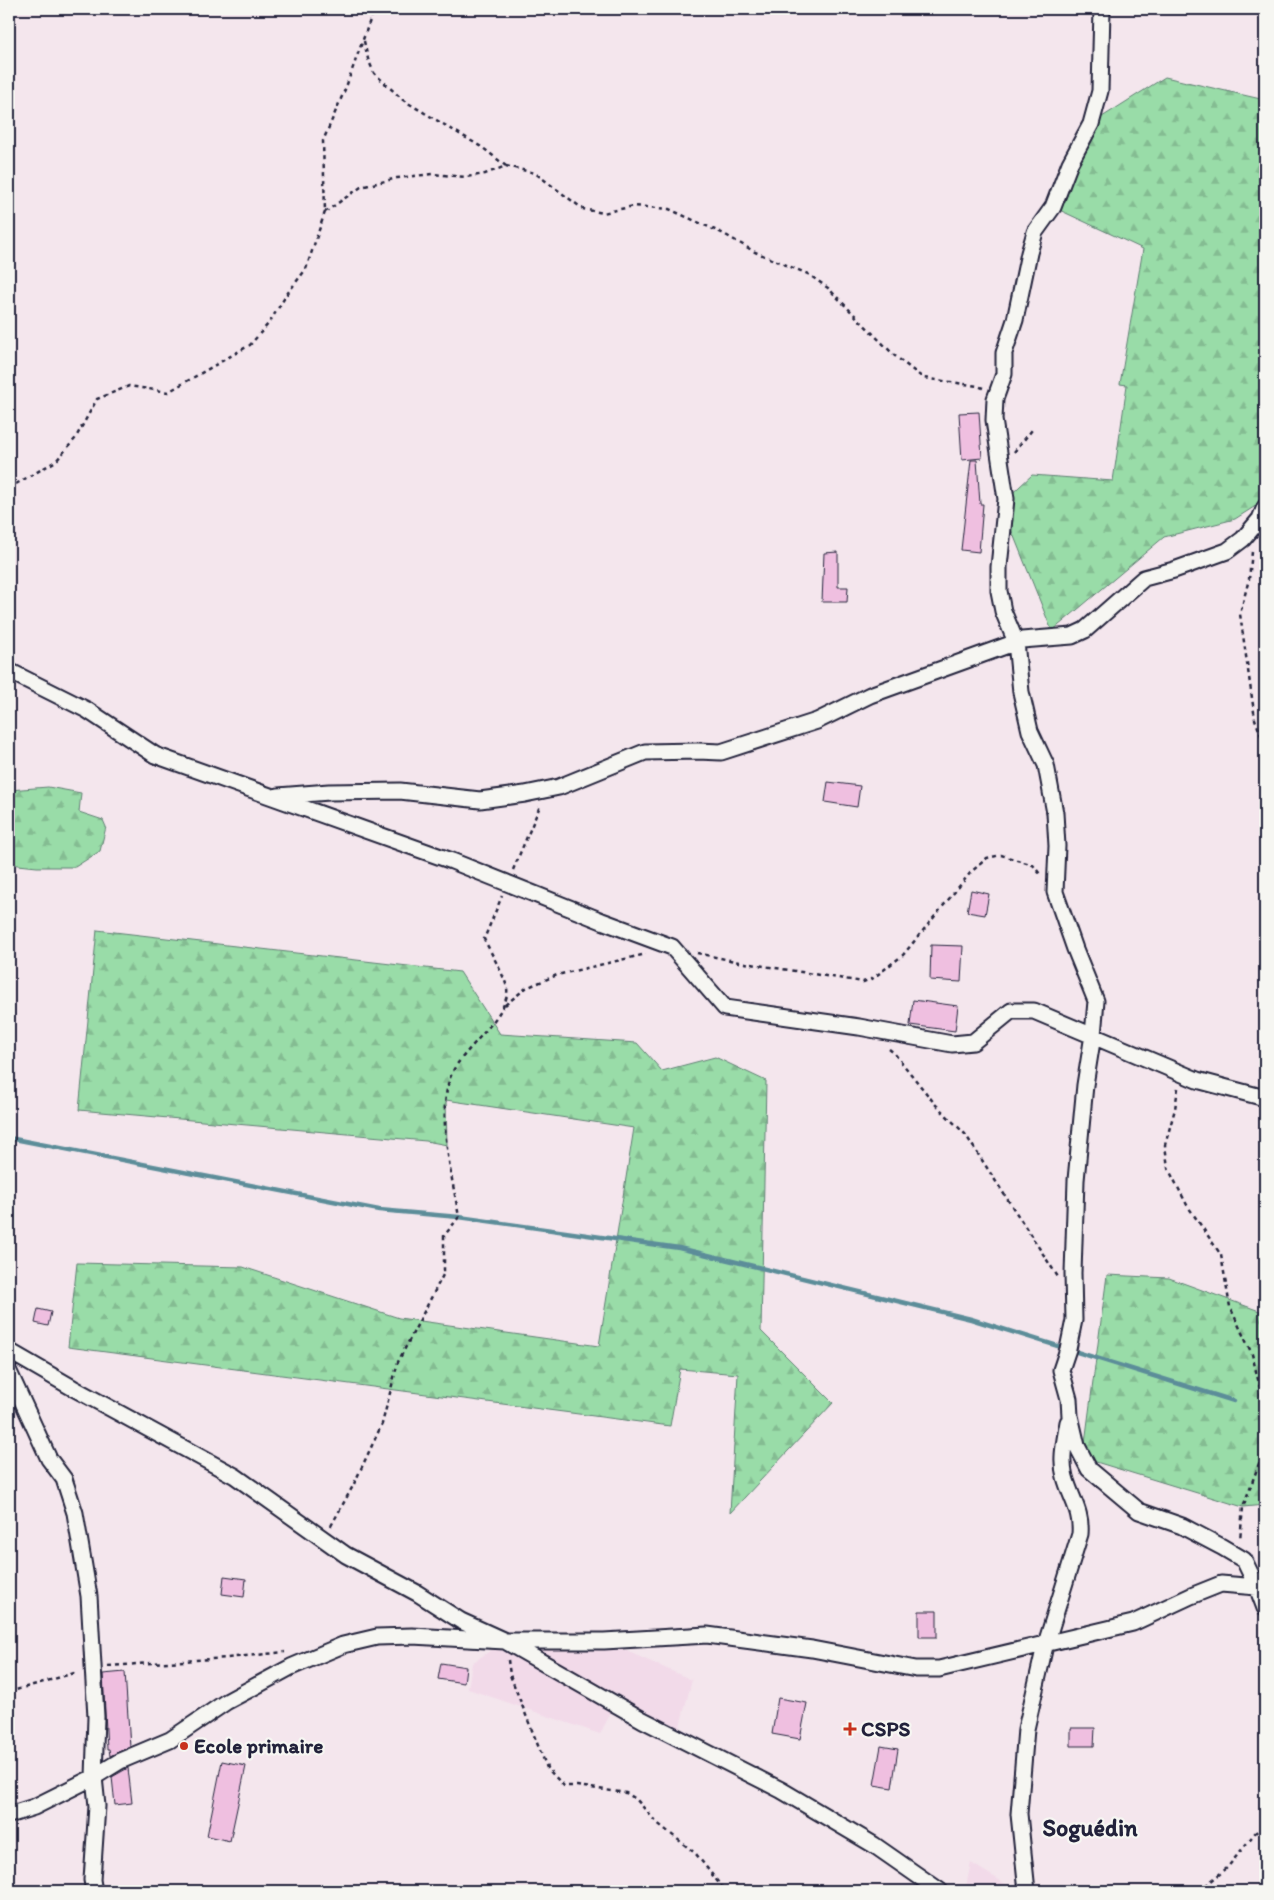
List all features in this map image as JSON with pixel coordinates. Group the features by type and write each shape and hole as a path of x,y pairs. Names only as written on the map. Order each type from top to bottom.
{"street":[{"path":"1102,9 1100,91 1091,124 1070,163 1053,207 1035,232 1015,320 1004,353 1004,374 995,399 994,420 1006,500 999,567 999,591 1003,611 1016,642 1021,692 1030,731 1046,765 1055,813 1058,846 1055,892 1096,1001 1085,1084 1076,1180 1074,1320 1061,1370 1069,1399 1070,1416 1077,1446 1089,1470 1139,1511 1182,1526 1244,1560 1261,1582 1265,1608"},
{"path":"271,796 329,792 400,791 480,800 559,787 645,752 721,752 817,721 870,695 1022,640 1072,636 1085,630 1144,578 1174,570 1227,550 1248,534 1260,519 1265,507"},
{"path":"9,671 87,710 155,755 452,860 602,921 672,947 725,1008 859,1027 952,1044 972,1042 1011,1011 1034,1011 1093,1035 1143,1059 1197,1080 1265,1098"},
{"path":"9,1351 72,1388 235,1476 346,1555 417,1592 461,1621 505,1641 642,1720 781,1790 874,1845 940,1891"},
{"path":"9,1372 49,1459 64,1479 75,1513 89,1596 96,1717 94,1777 97,1806 92,1880 94,1891"},
{"path":"1027,1891 1019,1814 1026,1730 1046,1644 1080,1534 1081,1520 1065,1476 1063,1450 1070,1416"},
{"path":"9,1815 34,1807 94,1777 120,1761 170,1740 226,1702 291,1667 343,1645 378,1637 412,1636 505,1641 604,1641 707,1635 812,1649 916,1669 939,1669 1133,1623 1221,1584 1261,1582"}],"path":[{"path":"9,488 56,461 75,439 97,398 128,386 168,392 250,345 269,323 287,294 306,269 325,212 322,142 346,87 374,9"},
{"path":"364,38 368,60 374,73 404,100 483,148 506,166 535,173 583,209 604,213 634,206 669,209 724,234 755,252 808,274 828,288 895,356 923,378 978,386 989,392 995,399"},
{"path":"325,212 361,187 397,178 432,174 466,177 485,174 506,166"},
{"path":"1001,464 1018,449 1032,430"},
{"path":"1248,534 1252,548 1249,579 1240,614 1255,719 1265,746"},
{"path":"504,1006 507,988 484,939 548,789"},
{"path":"672,947 739,962 863,982 872,980 903,956 972,872 987,858 1001,855 1033,865 1055,892"},
{"path":"324,1539 353,1486 382,1424 398,1362 444,1273 444,1236 459,1217 447,1145 446,1100 452,1072 504,1006 526,988 557,975 648,954"},
{"path":"887,1048 894,1053 935,1104 965,1134 1008,1204 1073,1298"},
{"path":"1180,1073 1175,1109 1165,1145 1168,1168 1187,1205 1221,1255 1230,1307 1252,1354 1265,1404 1264,1450 1243,1507 1239,1536 1244,1560"},
{"path":"505,1641 510,1675 547,1768 564,1786 626,1793 636,1799 656,1822 696,1854 725,1891"},
{"path":"9,1692 116,1664 227,1658 288,1652"},
{"path":"1199,1891 1227,1868 1255,1833 1265,1825"}],"shaded area":[{"path":"505,1641 604,1641 692,1680 677,1737 615,1705 600,1734 468,1689 472,1663"},
{"path":"971,1863 1017,1891 965,1891"}],"green space":[{"path":"1165,77 1265,100 1265,500 1235,519 1164,537 1052,631 1005,514 1006,499 1032,475 1113,481 1127,385 1120,384 1143,249 1053,207 1091,124"},
{"path":"48,787 81,793 79,812 103,820 106,827 100,851 75,867 37,867 9,864 9,790"},
{"path":"97,930 460,972 500,1034 637,1043 662,1071 715,1057 766,1081 761,1331 833,1403 730,1513 738,1374 680,1369 670,1426 68,1347 77,1263 243,1267 399,1318 599,1346 634,1128 446,1100 447,1145 426,1141 79,1110"},
{"path":"1107,1275 1169,1278 1265,1313 1265,1505 1243,1507 1083,1458"}],"building":[{"path":"979,412 982,458 962,460 959,413"},
{"path":"971,460 977,460 980,504 983,504 979,552 961,550"},
{"path":"838,552 838,587 848,587 847,602 822,602 824,553"},
{"path":"828,782 860,786 857,807 825,802"},
{"path":"971,890 989,894 985,915 967,912"},
{"path":"931,945 963,946 961,982 930,980"},
{"path":"913,1000 958,1006 955,1031 910,1025"},
{"path":"38,1309 51,1312 48,1326 35,1323"},
{"path":"224,1576 246,1579 244,1597 222,1594"},
{"path":"919,1611 937,1611 937,1637 919,1637"},
{"path":"441,1663 466,1667 464,1683 438,1679"},
{"path":"125,1672 130,1747 110,1756 109,1749 107,1749 103,1674"},
{"path":"778,1698 807,1703 800,1739 772,1734"},
{"path":"1071,1728 1095,1728 1094,1746 1071,1746"},
{"path":"881,1746 898,1749 892,1788 874,1785"},
{"path":"222,1761 246,1766 230,1841 207,1836"},
{"path":"128,1768 132,1803 115,1805 112,1777"}],"waterway":[{"path":"9,1138 379,1210 459,1217 679,1248 971,1319 1234,1401"}],"place":[{"name":"CSPS","path":"850,1729"},
{"name":"Ecole primaire","path":"184,1746"}],"district":[{"name":"Soguédin","path":"1090,1828"}]}
